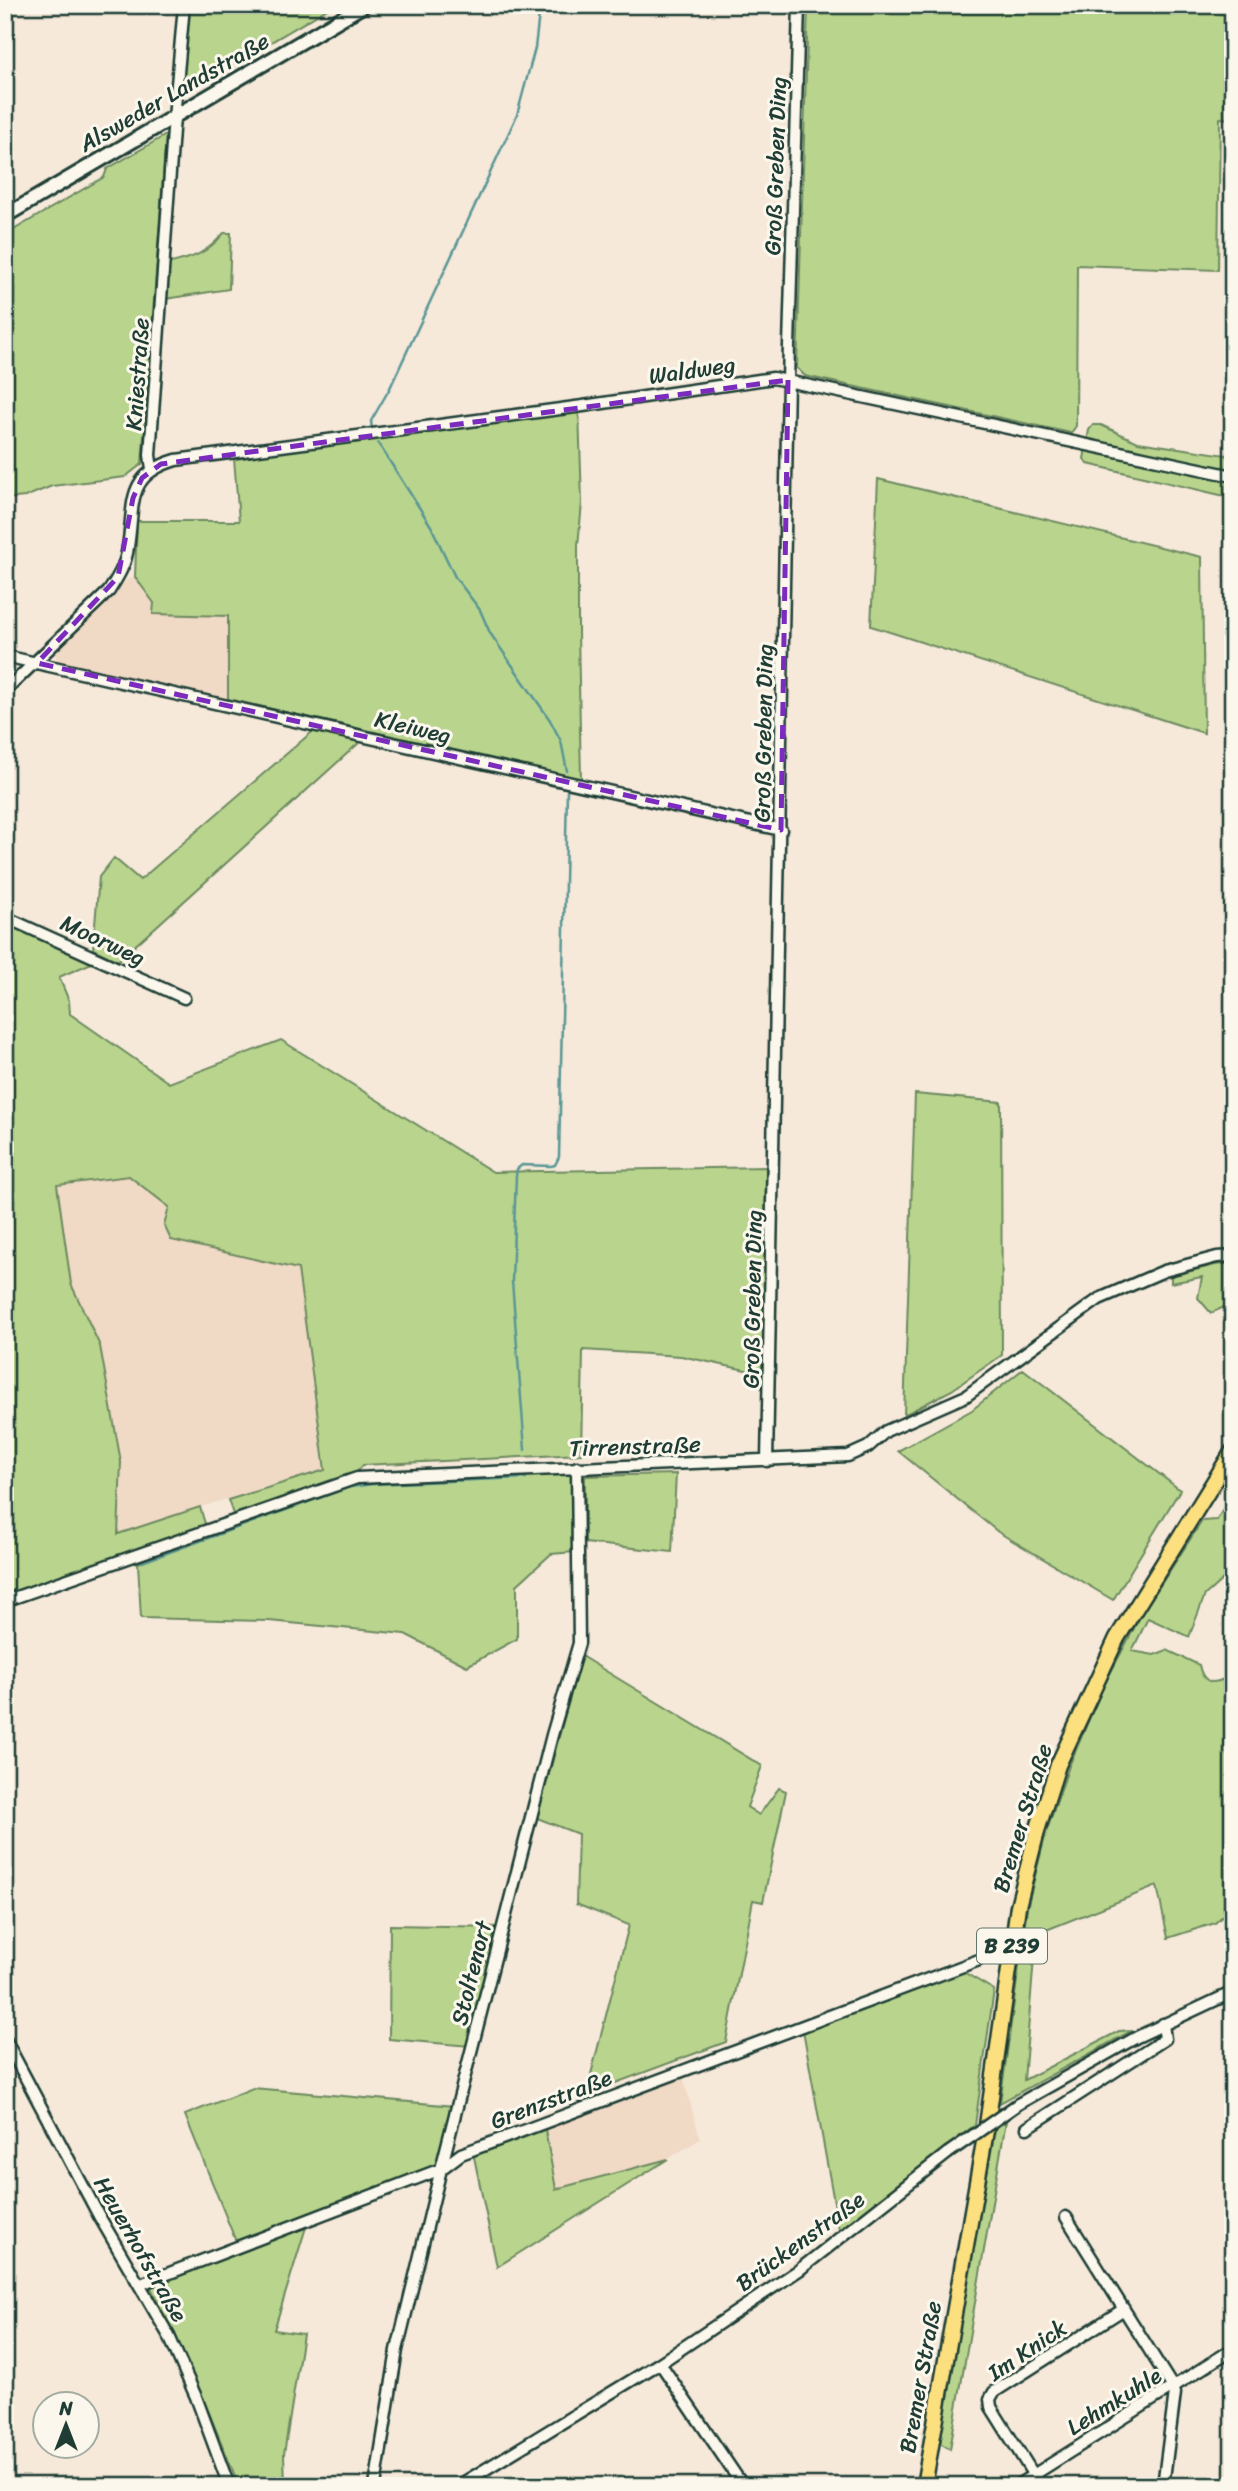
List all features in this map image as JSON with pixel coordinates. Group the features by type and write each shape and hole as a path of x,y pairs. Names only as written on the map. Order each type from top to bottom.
{"main road":[{"name":"Bremer Straße","path":"924,2486 987,2125 1018,1906 1037,1831 1058,1765 1117,1638 1233,1451"}],"street":[{"name":"Kniestraße","path":"152,468 150,455 184,5"},
{"name":"Alsweder Landstraße","path":"5,216 364,5"},
{"name":"Groß Greben Ding","path":"767,1461 788,380 799,5"},
{"name":"Waldweg","path":"152,468 176,460 773,378 1233,476"},
{"path":"5,691 109,592 118,577 128,546 133,498 142,478 152,468"},
{"name":"Kleiweg","path":"5,656 781,830"},
{"name":"Moorweg","path":"5,917 184,998"},
{"name":"Tirrenstraße","path":"5,1601 357,1478 848,1456 857,1453 886,1431 966,1396 1100,1299 1164,1271 1217,1257 1233,1256"},
{"name":"Stoltenort","path":"375,2486 397,2350 552,1735 579,1643 577,1467"},
{"name":"Grenzstraße","path":"141,2284 441,2169 461,2154 473,2149 979,1961"},
{"name":"Brückenstraße","path":"458,2486 660,2363 799,2270 947,2153 1018,2104 1163,2024 1233,1992"},
{"path":"1027,2128 1165,2039 1163,2024"},
{"name":"Heuerhofstraße","path":"5,2039 99,2216 169,2336 196,2397 229,2486"},
{"path":"1066,2217 1175,2393 1163,2486"},
{"name":"Im Knick","path":"1033,2474 991,2407 990,2399 994,2392 1124,2309"},
{"name":"Lehmkuhle","path":"1016,2486 1233,2349"},
{"path":"660,2363 743,2486"}],"highlighted area":[{"path":"788,380 781,830 37,663 118,577 133,498 142,478 161,464"}],"shaded area":[{"path":"135,577 154,603 153,614 229,615 228,699 57,661 55,653 126,580"},
{"path":"129,1176 169,1208 164,1225 171,1240 298,1269 325,1470 118,1534 121,1462 100,1346 71,1284 57,1185"},
{"path":"683,2076 700,2139 668,2159 556,2189 544,2124"}],"green space":[{"path":"189,5 334,5 181,95"},
{"path":"808,5 1233,5 1233,119 1220,118 1218,270 1077,265 1076,426 1071,433 805,376 797,368"},
{"path":"166,135 142,464 125,477 52,486 25,497 5,499 5,235 104,177 107,169"},
{"path":"224,233 231,233 229,289 165,299 167,264 198,254"},
{"path":"579,410 582,503 578,546 581,780 228,699 228,616 153,614 154,603 135,577 137,521 239,521 234,458"},
{"path":"1093,425 1101,425 1138,442 1233,456 1233,498 1088,464 1084,459 1089,430"},
{"path":"878,479 1202,557 1204,733 871,626"},
{"path":"313,731 361,741 118,961 93,949 99,877 114,858 140,880"},
{"path":"5,920 94,962 59,977 69,1001 70,1014 169,1083 281,1040 493,1172 766,1167 764,1374 681,1356 583,1350 581,1454 363,1465 356,1473 234,1517 228,1500 325,1470 298,1269 171,1240 164,1225 169,1207 129,1176 57,1185 71,1284 100,1346 121,1462 118,1534 200,1507 206,1527 5,1594"},
{"path":"915,1094 1001,1102 1002,1355 952,1390 904,1415"},
{"path":"1233,1263 1233,1303 1211,1313 1198,1298 1202,1277 1171,1283 1171,1276"},
{"path":"1023,1369 1180,1490 1113,1600 998,1532 898,1451 972,1410"},
{"path":"573,1471 574,1552 551,1554 517,1585 517,1639 467,1666 405,1634 269,1621 141,1618 138,1563 357,1482"},
{"path":"676,1474 672,1552 585,1543 585,1476"},
{"path":"1233,1491 1233,1570 1205,1595 1189,1637 1148,1618 1132,1651 1154,1655 1167,1650 1199,1665 1202,1674 1211,1682 1224,1679 1233,1683 1233,1906 1215,1923 1168,1938 1157,1886 1036,1934 1024,2080 1119,2031 1133,2030 1000,2103 1027,1908 1046,1833 1069,1766 1102,1689 1141,1615 1202,1521 1217,1520"},
{"path":"581,1656 762,1766 747,1807 759,1815 779,1788 786,1791 763,1902 753,1900 726,2042 586,2094 629,1925 576,1904 578,1834 537,1818"},
{"path":"390,1925 501,1927 470,2046 389,2039"},
{"path":"962,1971 994,1990 975,2125 839,2230 803,2030"},
{"path":"253,2088 454,2106 438,2167 237,2244 185,2115"},
{"path":"1006,2121 950,2449 940,2443 993,2130"},
{"path":"544,2124 556,2189 668,2159 497,2267 473,2152"},
{"path":"307,2224 274,2330 303,2334 284,2454 285,2486 239,2486 202,2396 150,2286"}],"waterway":[{"path":"372,429 371,421 390,388 517,115 535,48 540,5"},
{"path":"378,443 431,526 455,577 480,610 490,633 550,720 561,741 567,771"},
{"path":"525,1450 512,1281 516,1176 517,1169 522,1165 551,1166 555,1165 559,1157 567,791"},
{"path":"142,1562 350,1487 526,1478"}]}
